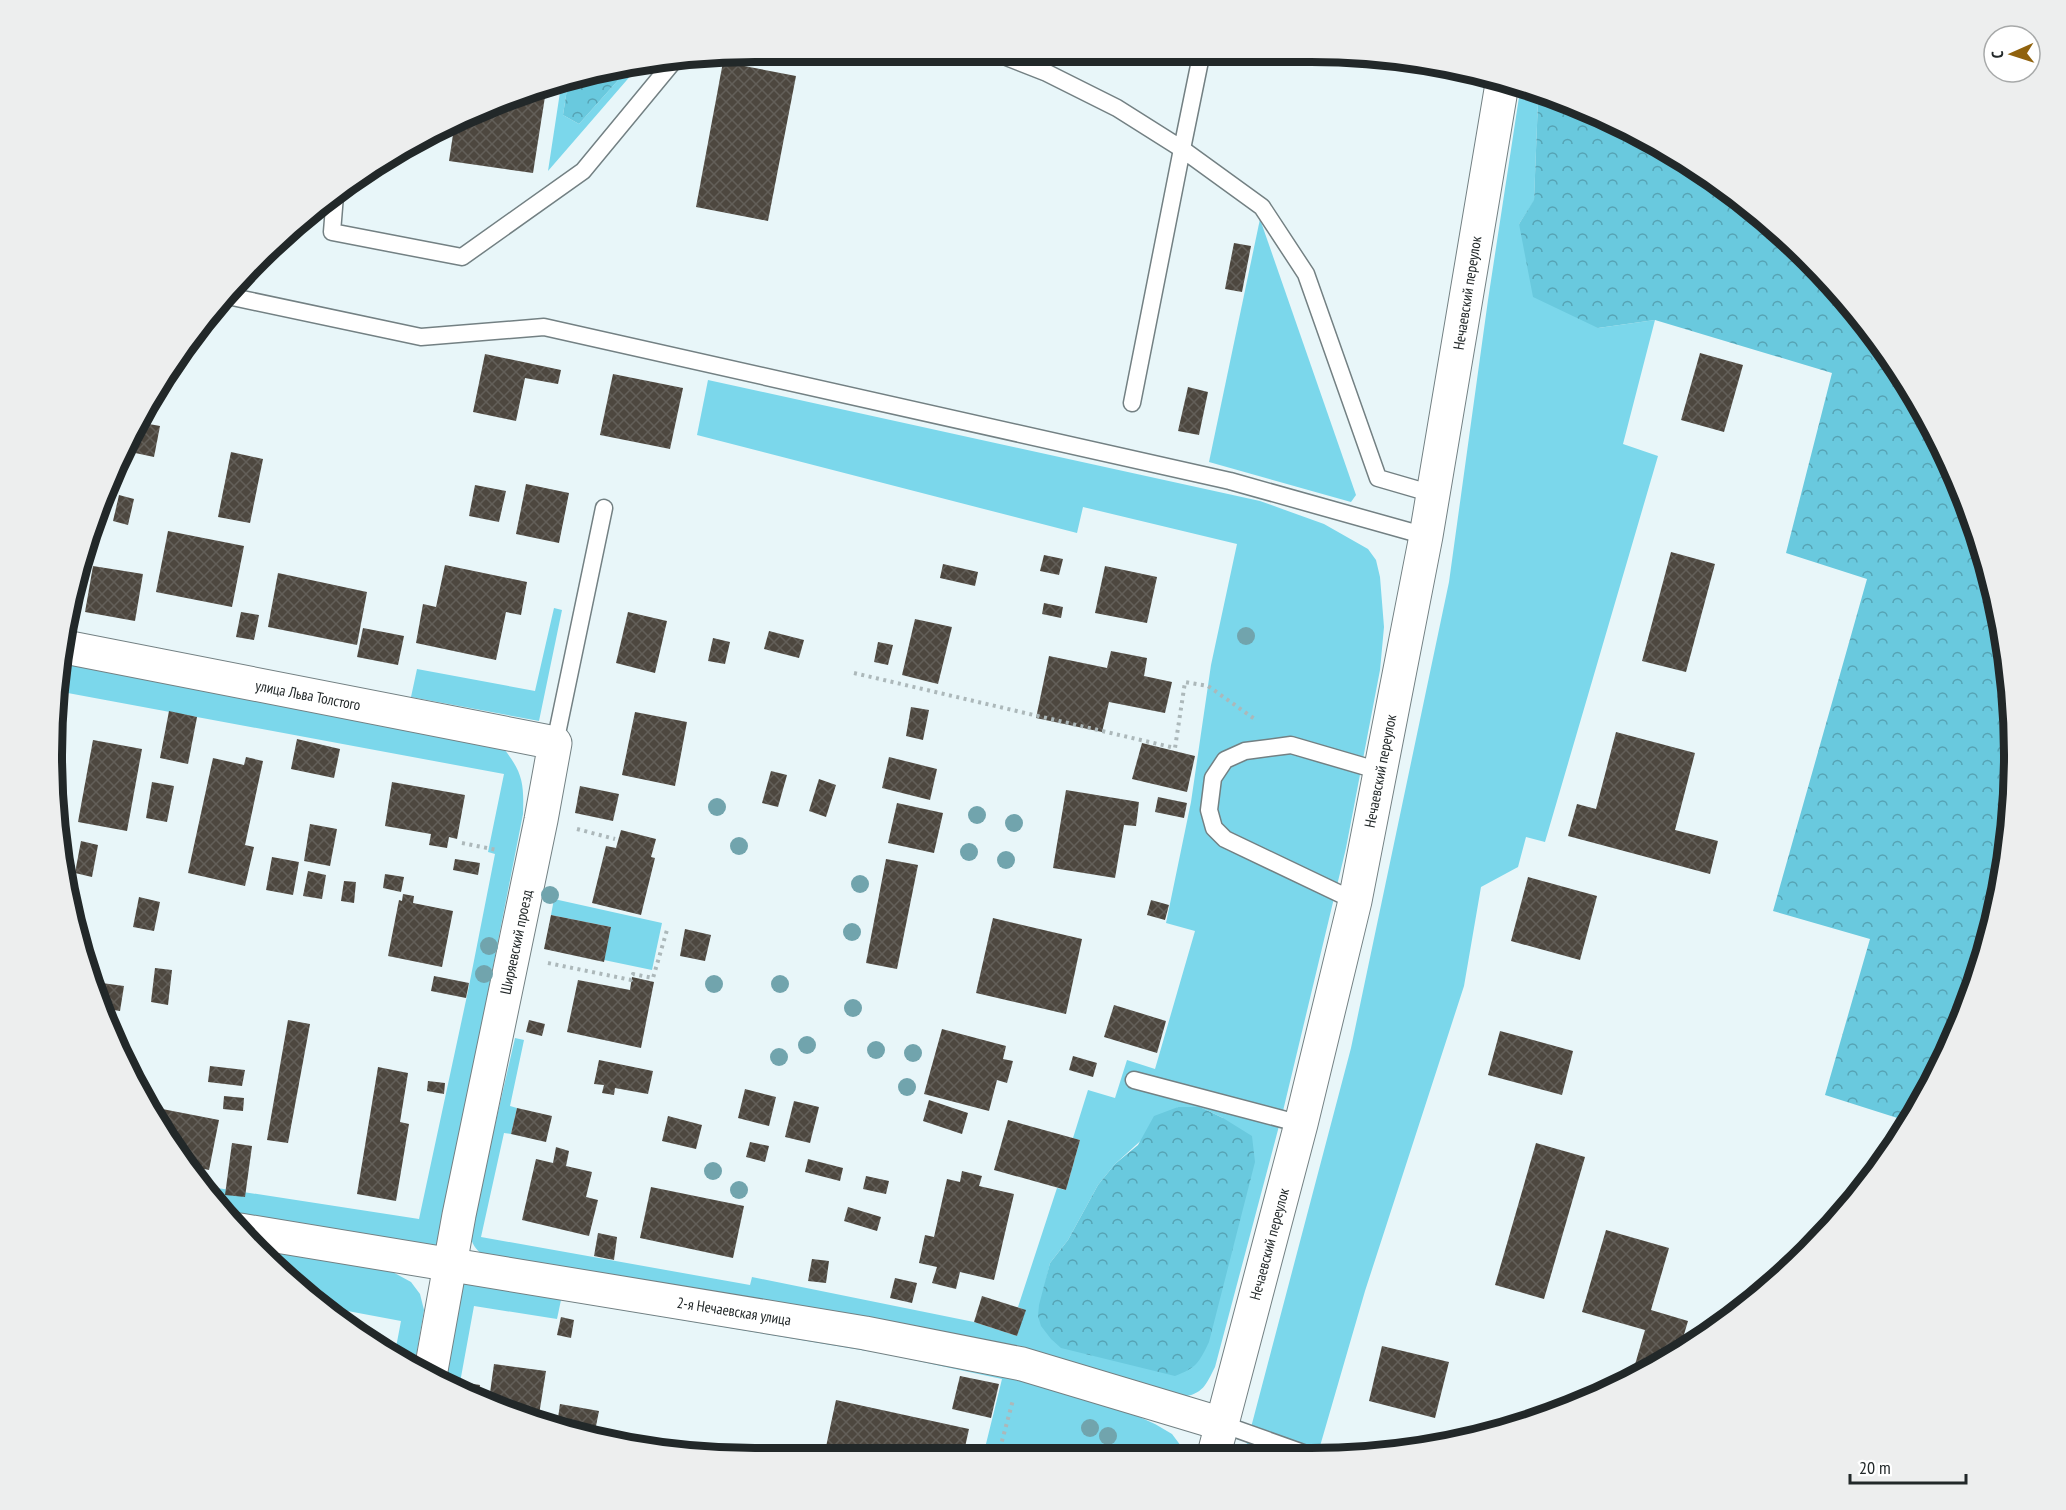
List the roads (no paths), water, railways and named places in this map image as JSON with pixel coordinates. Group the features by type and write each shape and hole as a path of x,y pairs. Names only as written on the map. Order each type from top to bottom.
{"street":[{"name":"Нечаевский переулок","path":"1218,1439 1301,1124 1355,901 1426,536 1501,88"},
{"name":"улица Льва Толстого","path":"70,648 555,743"},
{"name":"Ширяевский проезд","path":"431,1368 459,1215 555,743"},
{"name":"2-я Нечаевская улица","path":"253,1232 865,1333 1022,1364 1218,1439"}],"lane":[{"path":"1018,62 1047,73 1117,108 1182,148 1262,207 1306,274 1378,478 1433,494"},
{"path":"1132,403 1200,62"},
{"path":"335,204 333,232 462,257 583,171 669,67"},
{"path":"235,297 421,337 544,327 1230,481 1426,536"},
{"name":"Ширяевский проезд","path":"555,743 604,508"},
{"path":"1355,901 1225,839 1214,828 1209,810 1213,778 1224,759 1245,751 1290,745 1380,771"},
{"path":"1134,1080 1301,1124"},
{"path":"1218,1439 1271,1448"}]}
